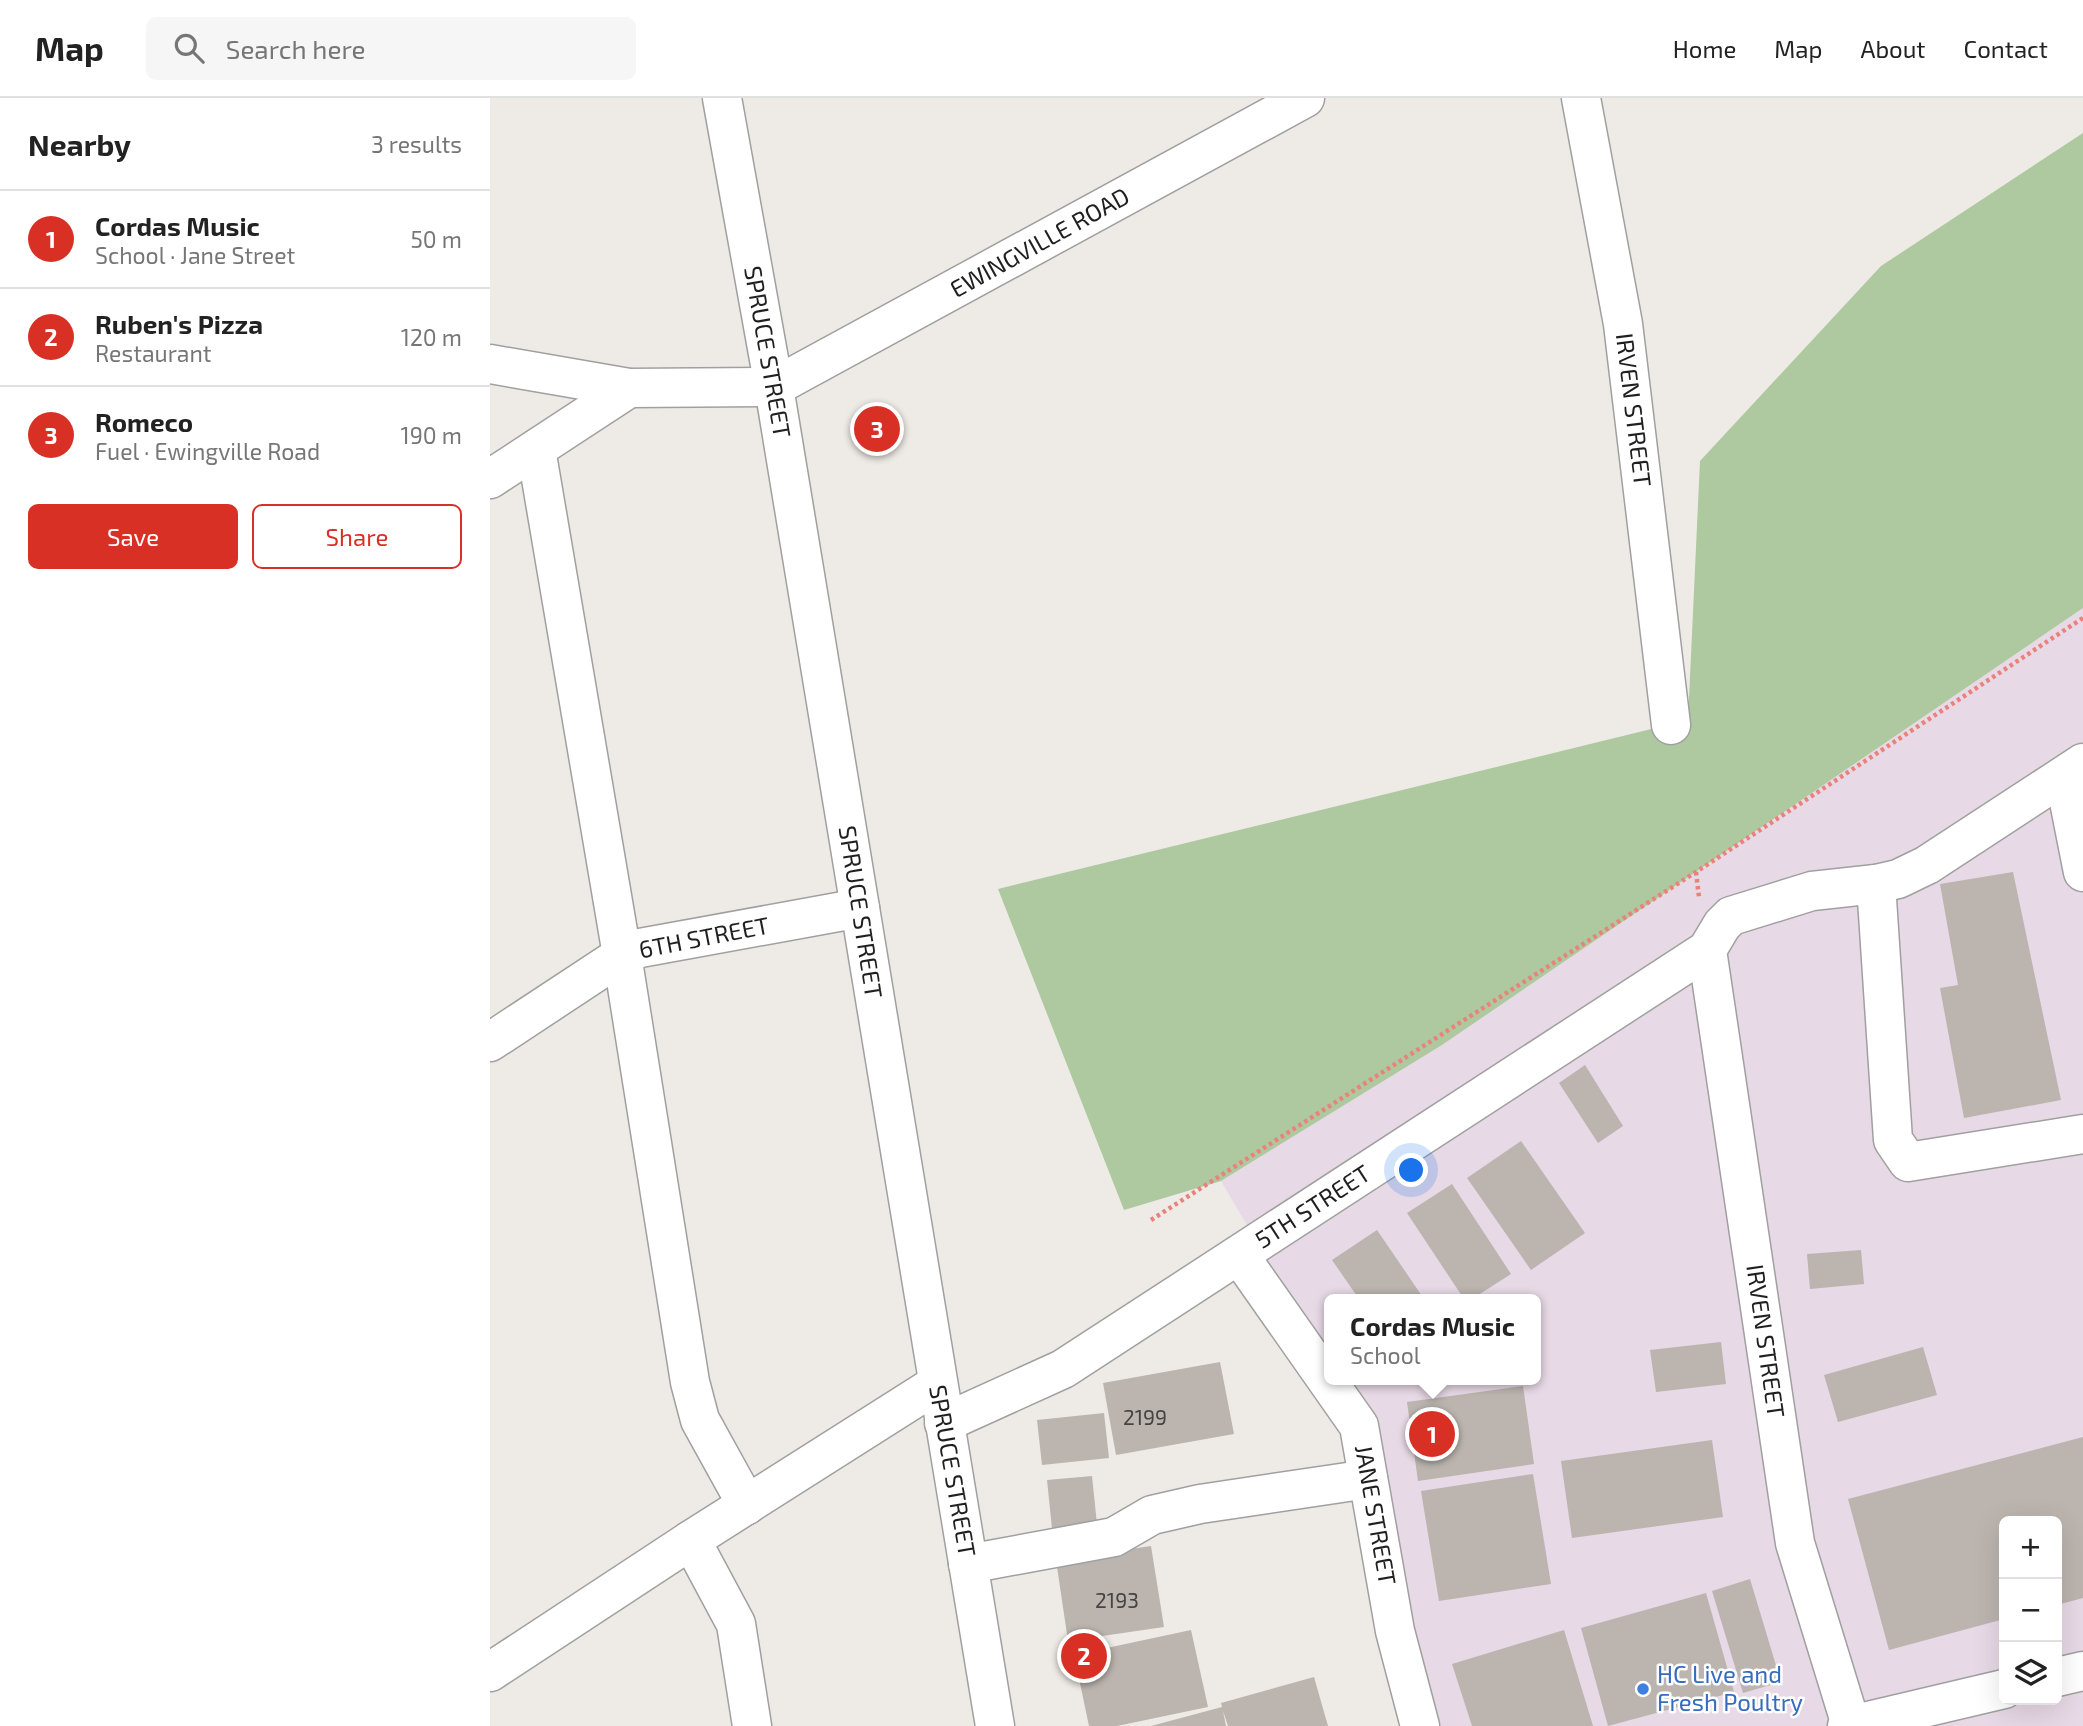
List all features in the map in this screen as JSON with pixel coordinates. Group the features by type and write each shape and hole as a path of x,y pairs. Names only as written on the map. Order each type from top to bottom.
{"street":[{"name":"SPRUCE STREET","path":"722,98 774,387 995,1726"},
{"name":"EWINGVILLE ROAD","path":"774,387 1305,98"},
{"name":"IRVEN STREET","path":"1581,98 1623,324 1671,724"},
{"path":"490,364 629,388 774,387"},
{"path":"490,479 629,388"},
{"path":"536,449 622,955 690,1382 700,1420 747,1505"},
{"path":"1707,950 1722,925 1731,916 1812,891 1898,879 1927,865 2073,770 2083,872"},
{"path":"1876,884 1893,1140 1908,1162 2083,1134"},
{"name":"6TH STREET","path":"490,1042 622,955 640,948 860,908"},
{"name":"IRVEN STREET","path":"1707,950 1795,1543 1849,1725"},
{"name":"5TH STREET","path":"944,1423 1063,1369 1707,950"},
{"name":"JANE STREET","path":"1239,1255 1324,1376"},
{"path":"490,1672 937,1384"},
{"name":"JANE STREET","path":"1330,1385 1359,1426 1395,1631 1420,1726"},
{"path":"968,1564 1114,1537 1152,1515 1200,1504 1368,1479"},
{"path":"691,1540 736,1624 752,1726"},
{"path":"2062,1676 2083,1671"},
{"path":"1849,1725 1999,1690"}],"path":[{"path":"1151,1220 1696,872 2083,618"}],"shaded area":[{"path":"2083,608 2083,1726 1433,1726 1338,1385 1541,1385 1541,1294 1324,1294 1324,1356 1221,1181 1442,1045"}],"green space":[{"path":"2083,133 2083,608 1442,1045 1221,1181 1124,1210 998,889 1688,720 1700,461 1881,266"}],"building":[{"path":"2013,872 2061,1100 1964,1118 1940,988 1958,985 1940,884"},
{"path":"1585,1065 1623,1126 1598,1143 1559,1083"},
{"path":"1521,1141 1585,1233 1531,1270 1467,1178"},
{"path":"1452,1184 1511,1274 1480,1294 1461,1294 1407,1213"},
{"path":"1377,1230 1421,1294 1356,1294 1332,1260"},
{"path":"1861,1250 1864,1284 1810,1289 1807,1254"},
{"path":"1721,1342 1726,1384 1656,1392 1650,1350"},
{"path":"1923,1347 1937,1395 1838,1422 1824,1375"},
{"path":"1220,1362 1234,1434 1116,1455 1103,1383"},
{"path":"1523,1386 1534,1464 1418,1481 1407,1402"},
{"path":"1104,1413 1109,1458 1042,1465 1037,1420"},
{"path":"2083,1437 2083,1598 2062,1604 2062,1516 1999,1516 1999,1620 1889,1650 1848,1499"},
{"path":"1712,1440 1723,1517 1572,1538 1561,1461"},
{"path":"1533,1474 1551,1584 1439,1601 1421,1491"},
{"path":"1092,1476 1098,1534 1053,1538 1047,1480"},
{"path":"1151,1546 1164,1627 1068,1641 1056,1560"},
{"path":"1750,1579 1781,1682 1743,1693 1712,1591"},
{"path":"1706,1593 1734,1692 1608,1726 1581,1628"},
{"path":"1191,1630 1208,1707 1117,1726 1089,1726 1074,1655"},
{"path":"1564,1630 1593,1726 1472,1726 1452,1664"},
{"path":"1314,1677 1328,1726 1228,1726 1223,1711 1226,1726 1151,1726 1222,1707 1221,1703"}],"place":[{"name":"Romeco","path":"877,429"},
{"name":"Cordas Music","path":"1432,1434"},
{"name":"Ruben's Pizza","path":"1084,1656"},
{"name":"HC Live and Fresh Poultry","path":"1643,1689"}]}
